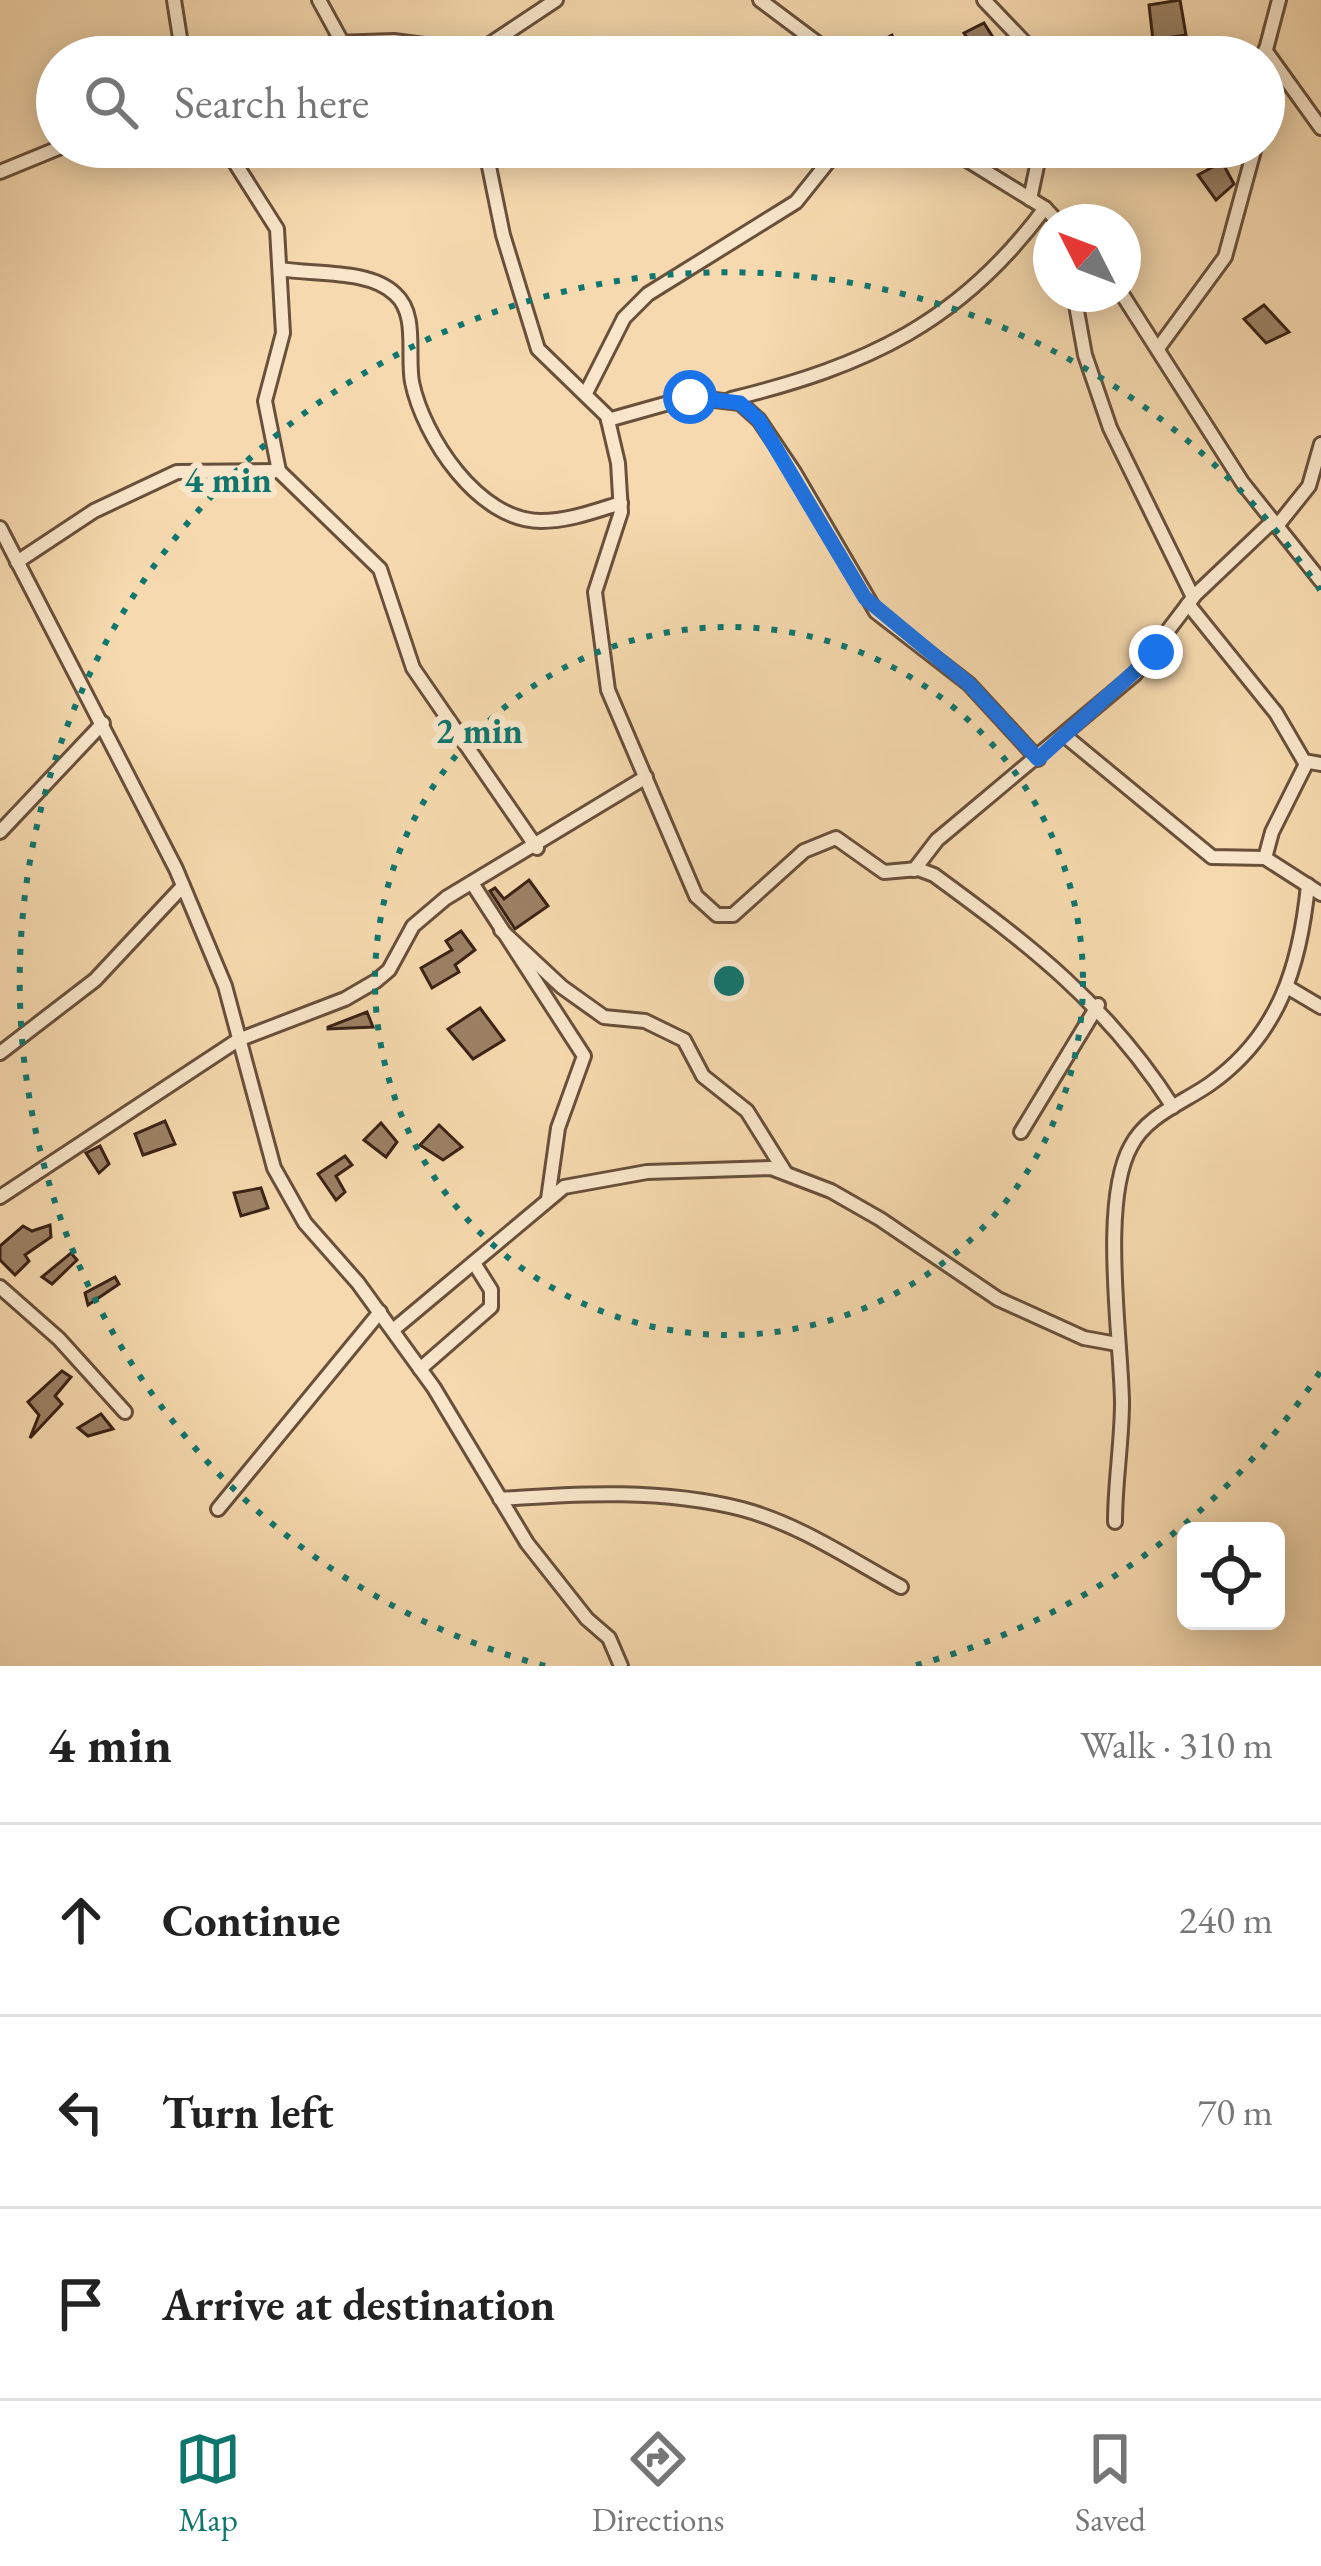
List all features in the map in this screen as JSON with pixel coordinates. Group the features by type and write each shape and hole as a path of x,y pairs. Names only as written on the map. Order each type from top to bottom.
{"street":[{"path":"174,0 180,36"},
{"path":"319,0 339,36"},
{"path":"502,36 556,0"},
{"path":"760,0 808,36"},
{"path":"984,0 1018,36"},
{"path":"1269,36 1279,0"},
{"path":"1285,81 1321,128"},
{"path":"0,172 36,157"},
{"path":"238,168 277,230 283,333 265,401 279,471 380,569 413,668 536,848"},
{"path":"490,168 527,323 538,349 587,391 608,420 621,503 615,542 595,592 608,690 664,813 685,879 717,915 733,915 821,841 836,838 884,872 934,874 1056,966 1098,1005 1173,1107"},
{"path":"587,391 624,318 648,294 796,202 823,168"},
{"path":"980,168 1038,204"},
{"path":"1030,199 1037,168"},
{"path":"1160,346 1226,257 1249,168"},
{"path":"608,420 690,397 730,400 821,377 906,339 970,290 1033,224"},
{"path":"280,269 368,281 398,296 407,310 411,379 424,425 449,464 511,514 536,522 572,518 621,503"},
{"path":"1077,312 1085,355 1110,428 1190,601 1314,763 1272,832 1265,858"},
{"path":"1135,312 1214,439 1321,581"},
{"path":"730,400 759,420 876,612 969,684 1038,759"},
{"path":"914,870 937,840 1136,674 1190,601 1309,486 1321,444"},
{"path":"17,562 94,511 176,472 279,471"},
{"path":"0,528 183,886 225,986 274,1168 305,1223 394,1330 558,1585 609,1638 621,1666"},
{"path":"0,832 103,723"},
{"path":"1064,735 1212,857 1265,858 1321,894"},
{"path":"0,1197 238,1040 345,999 376,981 389,970 413,926 472,883 646,777"},
{"path":"472,883 584,1057 558,1128 548,1199"},
{"path":"1115,1522 1122,1407 1117,1344 1120,1176 1131,1146 1149,1123 1237,1062 1288,988 1302,944 1308,885"},
{"path":"0,1053 95,980 183,886"},
{"path":"501,930 562,987 604,1017 645,1021 684,1040 703,1076 747,1111 785,1172"},
{"path":"1288,988 1321,1006"},
{"path":"1021,1132 1098,1005"},
{"path":"394,1330 548,1199 576,1183 647,1172 771,1168 880,1219 998,1299 1084,1338 1117,1344"},
{"path":"420,1369 491,1307 491,1290 474,1263"},
{"path":"0,1287 59,1339 125,1412"},
{"path":"218,1509 380,1312"},
{"path":"500,1499 632,1494 742,1509 814,1538 901,1587"}],"building":[{"path":"1180,0 1186,35 1153,36 1149,5"},
{"path":"984,23 992,36 966,36 964,33"},
{"path":"1225,168 1234,184 1216,200 1198,175"},
{"path":"1264,305 1289,332 1266,343 1244,319"},
{"path":"529,880 548,906 515,929 490,891 495,888 504,899"},
{"path":"461,931 475,950 455,965 459,972 432,988 421,968 452,950 446,941"},
{"path":"480,1008 504,1040 473,1059 448,1029"},
{"path":"367,1012 373,1027 328,1029 328,1027"},
{"path":"165,1121 175,1144 143,1155 135,1134"},
{"path":"381,1123 397,1142 386,1157 364,1140"},
{"path":"439,1125 462,1147 443,1160 420,1145"},
{"path":"100,1146 109,1164 99,1173 86,1153"},
{"path":"345,1156 352,1165 336,1176 345,1192 336,1200 318,1174"},
{"path":"261,1188 268,1208 241,1216 234,1193"},
{"path":"50,1225 51,1237 25,1255 29,1261 15,1275 0,1260 0,1246 23,1226 32,1231"},
{"path":"71,1253 77,1260 52,1284 42,1277"},
{"path":"115,1277 119,1284 88,1305 85,1293"},
{"path":"62,1371 71,1377 55,1396 62,1404 30,1438 39,1415 28,1402"},
{"path":"101,1414 113,1429 88,1436 78,1428"}],"route":[{"path":"690,397 721,397 740,403 759,420 876,612 969,684 1038,759 1156,652"}]}
